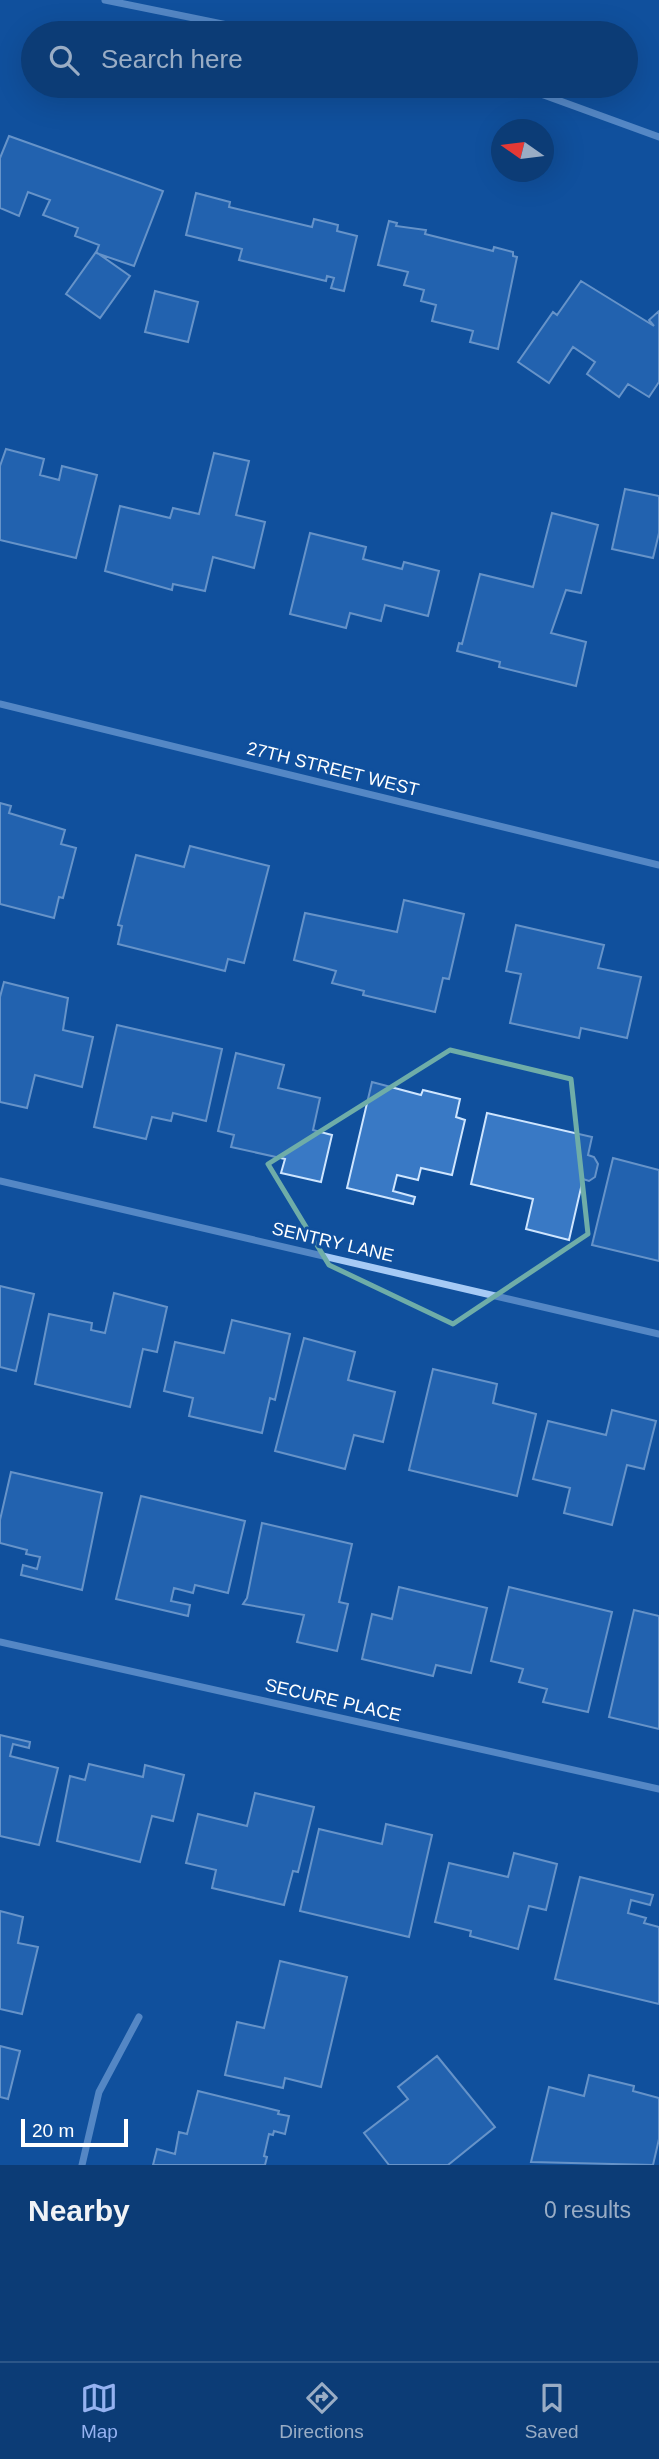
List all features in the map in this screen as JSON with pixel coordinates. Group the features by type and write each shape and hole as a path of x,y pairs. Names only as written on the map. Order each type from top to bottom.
{"street":[{"path":"105,1 206,21"},
{"path":"553,98 659,136"},
{"name":"27TH STREET WEST","path":"0,704 659,865"},
{"name":"SENTRY LANE","path":"0,1181 659,1334"},
{"name":"SECURE PLACE","path":"0,1642 659,1789"},
{"path":"82,2165 99,2092 139,2017"}],"highlighted area":[{"path":"450,1050 571,1079 588,1234 453,1324 329,1265 268,1164"}],"building":[{"path":"9,136 163,191 134,266 96,253 99,245 75,236 78,228 43,215 50,200 28,192 19,216 0,208 0,158"},
{"path":"196,193 230,202 229,207 312,227 314,219 338,225 337,231 357,236 344,291 331,288 334,278 327,276 326,281 239,260 242,249 186,235"},
{"path":"389,221 397,223 396,226 426,230 425,234 493,251 494,247 513,252 513,256 517,257 498,349 470,342 473,331 432,321 436,305 421,301 424,290 404,285 408,272 378,265"},
{"path":"96,252 130,276 100,318 66,294"},
{"path":"581,281 654,326 649,320 659,311 659,382 649,397 628,384 619,397 587,374 595,362 573,347 549,383 518,362 553,312 557,315"},
{"path":"155,291 198,302 188,342 145,332"},
{"path":"6,449 44,459 40,475 59,480 62,466 97,475 76,558 0,540 0,466"},
{"path":"214,453 249,461 236,515 265,522 254,568 213,557 205,591 173,584 172,590 105,571 120,506 170,518 173,508 199,514"},
{"path":"625,489 659,496 659,533 653,558 612,549"},
{"path":"552,513 598,525 581,593 566,590 551,633 586,642 576,686 499,667 500,662 457,651 459,643 462,644 480,574 533,587"},
{"path":"310,533 366,547 363,559 402,569 404,562 439,571 428,616 385,605 381,621 350,613 346,628 290,614"},
{"path":"0,803 11,806 9,813 65,830 61,844 76,848 63,898 59,897 54,918 0,904"},
{"path":"190,846 269,866 244,963 228,959 225,971 118,944 122,926 118,925 136,855 184,867"},
{"path":"404,900 464,914 449,979 443,978 435,1012 363,995 364,991 332,983 336,971 294,960 305,913 397,932"},
{"path":"516,925 604,945 598,968 641,977 627,1038 581,1028 579,1038 510,1023 521,974 506,971"},
{"path":"4,982 68,998 63,1030 93,1037 82,1087 35,1075 27,1108 0,1102 0,997"},
{"path":"117,1025 222,1049 206,1121 173,1113 171,1121 152,1117 146,1139 94,1127"},
{"path":"236,1053 284,1065 278,1088 320,1098 313,1130 332,1135 321,1182 281,1173 285,1159 231,1147 234,1135 218,1131"},
{"path":"372,1082 421,1095 423,1090 460,1099 456,1117 465,1120 452,1175 421,1168 418,1180 397,1175 393,1191 415,1197 413,1204 347,1188"},
{"path":"487,1113 592,1137 588,1155 594,1157 598,1164 595,1177 589,1181 583,1179 569,1240 526,1229 533,1199 471,1184"},
{"path":"613,1158 659,1170 659,1261 592,1245"},
{"path":"0,1286 34,1294 16,1371 0,1367"},
{"path":"114,1293 167,1307 157,1352 143,1349 130,1407 35,1384 49,1314 92,1323 91,1330 105,1333"},
{"path":"232,1320 290,1334 275,1400 270,1398 262,1433 189,1416 193,1398 164,1391 175,1342 224,1353"},
{"path":"304,1338 355,1352 348,1380 395,1392 383,1442 354,1435 345,1469 275,1451"},
{"path":"433,1369 497,1384 493,1403 536,1414 517,1496 409,1470"},
{"path":"612,1410 656,1421 644,1469 627,1465 612,1525 564,1513 570,1488 533,1479 548,1421 606,1435"},
{"path":"11,1472 102,1493 82,1590 21,1575 23,1565 37,1569 40,1557 26,1554 27,1550 0,1543 0,1520"},
{"path":"141,1496 245,1521 228,1593 195,1585 193,1593 174,1588 171,1601 190,1605 188,1616 116,1599"},
{"path":"262,1523 352,1544 339,1602 348,1604 337,1651 297,1642 304,1615 243,1604 247,1598"},
{"path":"399,1587 487,1608 471,1673 436,1665 433,1676 362,1659 372,1614 392,1619"},
{"path":"509,1587 612,1612 588,1712 543,1702 547,1689 519,1682 523,1669 491,1661"},
{"path":"634,1610 659,1616 659,1729 609,1717"},
{"path":"0,1735 30,1742 29,1748 13,1744 10,1756 58,1768 39,1845 0,1836"},
{"path":"89,1764 143,1777 145,1765 184,1775 173,1821 152,1816 140,1862 57,1841 70,1776 85,1780"},
{"path":"255,1793 314,1807 298,1872 293,1871 284,1905 212,1888 216,1870 186,1863 198,1814 247,1826"},
{"path":"386,1824 432,1835 409,1937 300,1911 319,1829 382,1844"},
{"path":"514,1853 557,1864 546,1910 529,1906 518,1949 470,1936 471,1931 435,1922 449,1863 508,1877"},
{"path":"580,1877 653,1895 650,1905 631,1900 628,1913 646,1918 644,1923 659,1927 659,2004 555,1979"},
{"path":"0,1911 23,1917 18,1943 38,1947 22,2014 0,2009"},
{"path":"280,1961 347,1977 321,2087 285,2078 283,2088 225,2075 237,2022 264,2028"},
{"path":"0,2046 20,2051 8,2099 0,2097"},
{"path":"437,2056 495,2127 448,2165 389,2165 364,2133 408,2099 398,2087"},
{"path":"589,2075 634,2086 633,2091 659,2098 659,2139 653,2165 531,2162 549,2087 584,2096"},
{"path":"198,2091 279,2111 278,2114 289,2116 285,2134 274,2131 273,2135 269,2134 264,2156 267,2157 265,2165 153,2165 157,2149 175,2154 179,2132 187,2134"}]}
